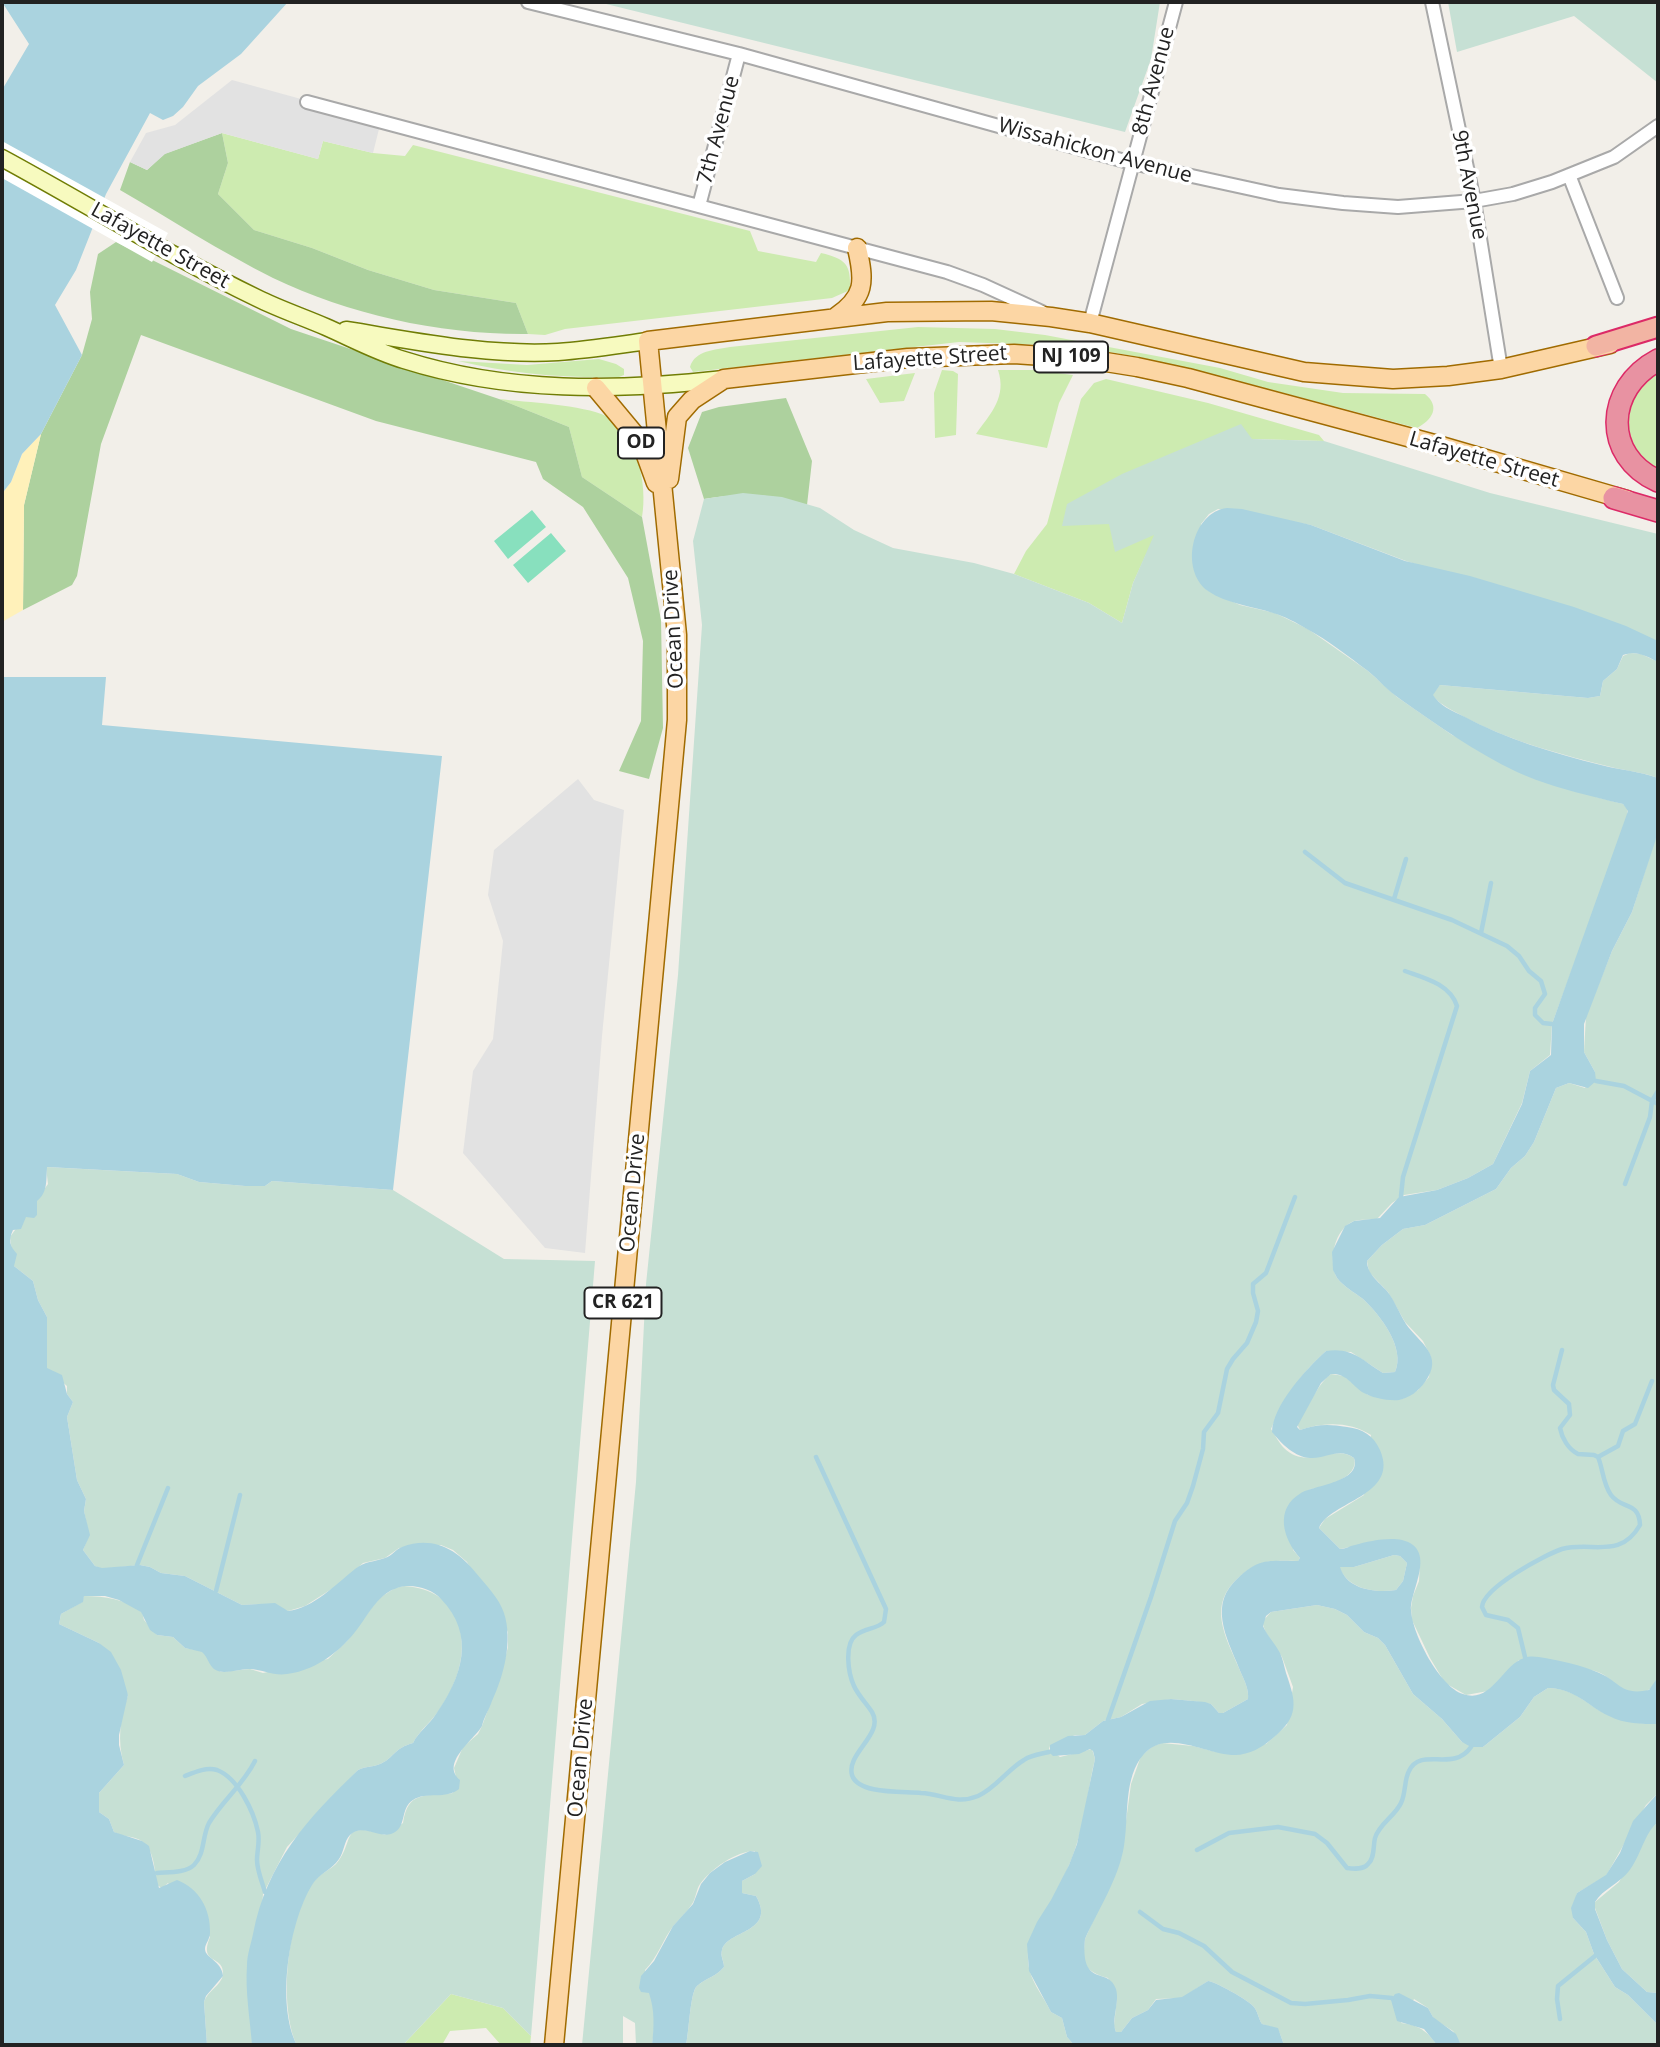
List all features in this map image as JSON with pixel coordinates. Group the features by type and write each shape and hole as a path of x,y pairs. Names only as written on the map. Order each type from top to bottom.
{"highway":[{"name":"NJ 109","path":"1596,346 1658,327"},
{"path":"1658,360 1640,372 1626,389 1619,405 1618,423 1621,442 1632,464 1637,470 1658,481"},
{"path":"1614,498 1658,511"}],"main road":[{"name":"Lafayette Street","path":"2,158 258,299 400,359 458,374 538,386 653,387 943,355 1027,354 1087,359 1138,367 1215,385 1434,444 1614,498"},
{"path":"836,317 850,307 860,294 862,270 857,248"},
{"name":"Lafayette Street","path":"323,326 449,346 557,352 836,317 937,310 990,311 1090,323 1281,368 1328,375 1413,378 1501,369 1596,346 1658,336"},
{"name":"Ocean Drive","path":"554,2045 677,720 677,635 648,341"},
{"path":"665,509 677,417 692,400 724,379"},
{"name":"OD","path":"596,388 641,442 665,509"},
{"name":"NJ 109","path":"1614,498 1658,505"}],"street":[{"name":"Wissahickon Avenue","path":"528,2 739,54 1132,163 1279,195 1343,203 1398,207 1474,201 1513,194 1614,157 1658,128"},
{"name":"8th Avenue","path":"1090,323 1176,2"},
{"name":"9th Avenue","path":"1432,2 1474,201 1501,369"},
{"name":"7th Avenue","path":"699,206 739,54"},
{"path":"307,102 966,278 1051,317"},
{"path":"1569,175 1617,298"}],"green space":[{"path":"598,2 1160,2 1151,59 1125,132"},
{"path":"1448,2 1658,2 1658,83 1574,16 1457,52"},
{"path":"222,133 318,159 323,141 373,153 405,156 413,145 750,231 758,251 816,262 821,253 829,255 841,260 848,268 850,290 832,298 565,329 545,335 528,334 516,303 434,290 254,230 218,194 228,163"},
{"path":"222,133 228,163 218,194 254,230 434,290 516,303 528,334 463,331 430,326 397,320 333,302 273,278 120,190 130,162 147,170 164,154"},
{"path":"116,242 291,329 499,399 569,427 582,477 642,517 661,620 663,728 649,779 619,771 641,721 643,641 628,578 583,507 543,479 536,462 376,421 141,335 101,444 77,576 72,585 23,610 24,505 41,434 82,355 92,319 90,292 98,254"},
{"path":"918,327 995,329 1045,335 1220,368 1268,382 1343,393 1425,394 1433,404 1433,413 1417,428 1139,357 1075,346 959,342 693,372 690,367 696,357 718,349"},
{"path":"599,359 624,369 624,375 558,376 458,361 527,365"},
{"path":"942,370 958,374 956,435 935,438 934,393"},
{"path":"998,370 1034,370 1073,375 1059,403 1047,448 976,434 999,397"},
{"path":"1658,371 1658,473 1631,446 1625,418 1633,393 1645,378"},
{"path":"915,373 904,401 880,403 866,379"},
{"path":"1106,379 1208,403 1319,435 1324,441 1252,439 1110,524 1155,535 1133,583 1122,623 1089,603 1014,574 1026,551 1047,524 1081,399 1094,383"},
{"path":"786,398 812,461 807,505 756,495 704,499 688,448 702,412 719,407"},
{"path":"499,399 584,409 606,416 617,423 633,446 638,461 643,490 642,517 582,477 569,427"},
{"path":"1241,424 1252,439 1324,441 1490,493 1658,534 1658,641 1406,561 1311,525 1218,509 1209,514 1201,524 1207,590 1240,605 1275,613 1308,629 1452,735 1596,797 1623,804 1628,809 1626,823 1552,1024 1550,1055 1530,1071 1522,1103 1493,1164 1468,1178 1437,1190 1404,1195 1377,1219 1354,1221 1347,1225 1337,1238 1333,1263 1337,1278 1363,1299 1390,1332 1397,1353 1397,1363 1395,1372 1383,1373 1351,1352 1326,1351 1294,1387 1271,1429 1282,1446 1293,1454 1311,1457 1346,1454 1354,1458 1354,1465 1352,1471 1340,1480 1310,1489 1293,1550 1300,1558 1298,1561 1271,1561 1256,1565 1234,1582 1226,1593 1221,1615 1223,1627 1246,1686 1248,1699 1223,1713 1219,1713 1211,1704 1193,1701 1171,1699 1142,1704 1121,1717 1103,1721 1085,1735 1075,1735 1050,1746 1049,1749 1060,1757 1092,1749 1095,1759 1075,1851 1035,1929 1028,1951 1033,1980 1051,2012 1062,2018 1067,2037 1074,2045 686,2045 691,2004 697,1986 724,1967 722,1952 726,1943 756,1924 760,1917 761,1908 756,1896 742,1893 742,1881 755,1874 755,1851 732,1857 705,1878 692,1904 670,1930 645,1970 654,2014 652,2045 636,2045 635,2023 623,2016 623,2045 582,2045 636,1482 646,1284 678,975 702,625 693,541 704,499 743,493 782,497 820,508 854,530 893,548 974,563 1014,574 1089,603 1122,623 1133,583 1154,535 1115,552 1109,524 1062,526 1067,504 1122,474"},
{"path":"532,510 546,527 508,559 494,541"},
{"path":"551,533 566,551 528,583 513,565"},
{"path":"1630,653 1641,654 1658,662 1658,778 1575,758 1520,741 1468,719 1444,706 1432,695 1440,685 1588,698 1600,696 1603,681 1617,669 1623,656"},
{"path":"1658,830 1658,1677 1649,1690 1633,1692 1623,1689 1595,1671 1519,1660 1488,1691 1466,1695 1445,1683 1412,1620 1411,1608 1419,1581 1420,1562 1365,1544 1340,1549 1319,1528 1325,1519 1364,1495 1371,1435 1345,1425 1317,1425 1300,1430 1297,1424 1317,1390 1331,1374 1344,1376 1368,1395 1402,1399 1418,1390 1429,1377 1431,1357 1423,1341 1405,1322 1388,1292 1369,1272 1367,1261 1403,1229 1425,1225 1496,1189 1534,1142 1556,1088 1569,1083 1585,1088 1595,1072 1584,1052 1586,1016 1612,951 1632,912"},
{"path":"46,1167 177,1174 199,1182 245,1186 265,1186 272,1181 393,1190 504,1259 595,1261 531,2036 503,2008 451,1994 403,2045 297,2045 288,2008 288,1961 292,1937 305,1895 317,1878 336,1864 354,1832 360,1830 385,1835 403,1823 405,1812 414,1800 453,1793 456,1777 454,1768 463,1747 478,1734 482,1726 501,1674 508,1647 508,1632 467,1562 453,1550 441,1545 399,1548 385,1558 363,1563 341,1583 305,1606 288,1611 263,1604 242,1605 185,1576 161,1573 150,1567 140,1565 102,1569 95,1566 83,1550 89,1535 84,1511 86,1499 77,1480 67,1417 73,1402 67,1394 67,1386 47,1369 47,1317 38,1300 33,1281 14,1266 10,1237 48,1184"},
{"path":"1394,1555 1400,1556 1407,1563 1403,1581 1396,1590 1363,1588 1349,1581 1339,1567 1354,1567"},
{"path":"404,1586 424,1589 439,1597 450,1608 458,1622 462,1655 451,1690 438,1712 413,1743 384,1762 358,1770 287,1847 263,1894 252,2045 207,2045 204,2002 222,1979 223,1969 207,1952 210,1937 168,1883 162,1888 157,1885 152,1857 146,1845 135,1838 114,1832 109,1819 99,1812 99,1793 124,1765 120,1730 128,1695 99,1643 59,1624 61,1614 82,1602 84,1596 114,1599 142,1612 144,1620 157,1635 173,1637 185,1648 202,1651 221,1672 250,1669 263,1673 328,1659 348,1640 378,1599 395,1588"},
{"path":"1317,1605 1347,1615 1364,1632 1378,1638 1385,1645 1413,1694 1442,1719 1462,1742 1483,1747 1520,1717 1534,1697 1548,1688 1574,1694 1615,1717 1658,1724 1658,1793 1646,1805 1606,1876 1577,1893 1573,1918 1586,1932 1594,1954 1615,1987 1628,1995 1658,2025 1658,2045 1461,2045 1453,2031 1434,2019 1428,2008 1414,1999 1401,2023 1422,2030 1437,2045 1284,2045 1279,2032 1262,2024 1252,2005 1231,1991 1208,1981 1182,1998 1156,1999 1148,2010 1132,2018 1121,2032 1116,2032 1114,2026 1117,1997 1108,1978 1094,1973 1086,1966 1084,1948 1085,1939 1121,1858 1131,1784 1141,1756 1153,1746 1162,1743 1193,1746 1216,1752 1266,1744 1287,1725 1293,1687 1282,1657 1262,1622 1271,1612"},
{"path":"1658,1822 1658,1993 1647,1992 1622,1969 1607,1940 1595,1902 1619,1882 1650,1829"},
{"path":"451,1994 503,2008 531,2036 530,2045 501,2045 486,2028 450,2031 442,2045 403,2045"}],"sand":[{"path":"41,434 24,505 23,610 2,622 4,491 11,482 22,454"}],"shaded area":[{"path":"232,80 381,121 373,153 323,141 318,159 222,133 165,154 147,170 130,162 146,133 175,125"},
{"path":"578,779 594,800 624,810 585,1253 545,1248 463,1153 473,1071 493,1039 503,941 488,895 494,850"}],"water":[{"path":"2,2 288,2 241,54 198,86 173,116 163,120 150,113 106,194 76,270 55,305 82,355 41,434 22,454 11,482 4,491 2,544 2,90 29,44"},
{"path":"1227,508 1242,509 1311,525 1405,561 1470,576 1574,607 1658,641 1658,662 1637,653 1623,655 1617,669 1603,681 1600,696 1588,698 1440,685 1433,695 1450,710 1513,738 1608,767 1658,778 1658,830 1632,912 1612,951 1584,1024 1584,1052 1595,1072 1596,1081 1588,1088 1569,1083 1556,1088 1534,1142 1496,1189 1425,1225 1403,1229 1367,1261 1371,1274 1390,1295 1406,1324 1428,1350 1432,1364 1425,1382 1410,1396 1390,1400 1366,1394 1344,1377 1331,1374 1321,1383 1297,1427 1300,1430 1323,1425 1353,1428 1367,1434 1380,1450 1384,1465 1380,1478 1372,1488 1336,1511 1319,1528 1340,1549 1385,1539 1402,1540 1413,1545 1420,1561 1411,1610 1416,1632 1437,1671 1454,1689 1473,1696 1482,1694 1516,1662 1532,1656 1591,1670 1632,1691 1649,1690 1658,1677 1658,1724 1621,1721 1601,1712 1574,1694 1548,1688 1534,1697 1520,1717 1483,1747 1471,1747 1462,1742 1442,1719 1413,1694 1385,1645 1378,1638 1364,1632 1347,1615 1317,1605 1271,1612 1266,1616 1263,1626 1281,1655 1292,1692 1293,1708 1288,1723 1265,1744 1245,1754 1224,1754 1188,1745 1164,1743 1144,1754 1137,1763 1130,1786 1121,1858 1113,1882 1085,1939 1085,1955 1091,1971 1108,1979 1116,1989 1116,2032 1121,2032 1132,2018 1148,2010 1156,2000 1182,1997 1208,1981 1231,1991 1252,2005 1262,2024 1278,2028 1284,2045 1074,2045 1067,2037 1062,2018 1051,2012 1029,1971 1027,1944 1069,1865 1077,1844 1095,1759 1090,1749 1079,1754 1053,1756 1050,1753 1050,1745 1068,1736 1085,1735 1103,1721 1121,1717 1150,1701 1171,1699 1205,1702 1223,1713 1248,1699 1246,1686 1224,1627 1222,1615 1226,1592 1242,1574 1257,1564 1298,1561 1300,1558 1289,1542 1284,1524 1287,1507 1301,1493 1344,1478 1355,1466 1354,1458 1345,1454 1309,1458 1286,1447 1272,1432 1278,1410 1300,1377 1326,1351 1350,1353 1383,1373 1395,1372 1397,1363 1397,1353 1390,1332 1363,1299 1337,1278 1333,1270 1332,1252 1345,1226 1354,1221 1380,1218 1399,1197 1437,1190 1468,1178 1493,1164 1522,1104 1530,1071 1551,1055 1552,1024 1628,811 1623,804 1542,782 1501,764 1391,693 1368,671 1315,633 1282,616 1231,602 1208,591 1199,582 1194,570 1193,543 1205,520 1215,512","holes":["1394,1555 1400,1556 1407,1563 1403,1581 1396,1590 1363,1588 1349,1581 1340,1567 1354,1567"]},
{"path":"2,677 106,677 102,725 442,756 393,1190 272,1181 265,1186 245,1186 199,1182 177,1174 47,1167 45,1190 37,1201 37,1215 34,1218 26,1217 21,1229 13,1230 10,1240 17,1254 14,1266 33,1281 38,1300 47,1317 47,1368 62,1375 67,1394 73,1402 67,1417 77,1480 86,1499 84,1511 90,1535 83,1550 95,1566 150,1567 161,1573 185,1576 242,1605 275,1603 288,1611 316,1600 362,1564 387,1557 400,1548 413,1544 434,1544 453,1552 469,1565 502,1607 508,1635 503,1669 482,1726 456,1759 454,1766 460,1780 459,1789 448,1794 418,1797 413,1800 406,1808 400,1827 391,1834 360,1830 350,1835 339,1859 315,1881 304,1901 292,1942 286,1986 287,2008 297,2045 252,2045 247,1961 259,1908 279,1863 306,1824 358,1770 384,1762 413,1743 436,1714 453,1685 461,1656 459,1627 441,1599 421,1588 408,1586 386,1593 373,1606 356,1631 331,1656 310,1668 282,1674 251,1669 218,1671 202,1652 185,1648 173,1637 157,1635 150,1630 141,1612 105,1596 84,1596 83,1602 61,1614 59,1624 99,1643 111,1652 121,1670 128,1695 119,1735 124,1765 99,1793 99,1812 109,1819 114,1832 149,1846 159,1888 177,1880 197,1894 206,1908 210,1924 206,1952 220,1967 223,1976 204,2002 207,2045 2,2045"},
{"path":"1658,1793 1658,1822 1649,1832 1629,1871 1598,1897 1595,1909 1622,1969 1647,1992 1658,1993 1658,2025 1628,1995 1615,1987 1594,1954 1586,1932 1573,1918 1571,1908 1577,1893 1606,1875 1620,1853 1633,1821"},
{"path":"750,1851 758,1852 762,1866 755,1874 742,1881 742,1893 756,1896 761,1908 760,1917 756,1924 726,1943 722,1952 724,1967 697,1986 691,2004 686,2045 652,2045 652,2006 649,1993 641,1992 639,1988 641,1976 654,1961 673,1926 693,1904 701,1884 710,1873 725,1862"},
{"path":"1399,1993 1428,2008 1433,2017 1456,2034 1461,2045 1437,2045 1424,2029 1397,2021 1391,2000"}],"pier":[{"path":"2,141 168,233 152,262 2,178"}],"waterway":[{"path":"1305,852 1345,883 1452,920 1507,946 1541,981 1545,994 1535,1008 1535,1015 1543,1023 1552,1024"},
{"path":"1394,899 1406,859"},
{"path":"1481,933 1491,883"},
{"path":"1401,1196 1403,1177 1457,1006 1454,998 1443,987 1405,971"},
{"path":"1596,1081 1624,1086 1658,1104"},
{"path":"1625,1184 1650,1117 1652,1101 1658,1091"},
{"path":"1108,1720 1175,1521 1187,1503 1193,1486 1203,1449 1204,1432 1218,1413 1227,1369 1247,1343 1256,1322 1258,1311 1253,1284 1266,1273 1295,1197"},
{"path":"1562,1350 1553,1385 1554,1390 1569,1404 1570,1415 1560,1428 1562,1436 1578,1454 1598,1457 1618,1446 1623,1431 1635,1424 1652,1381"},
{"path":"816,1457 886,1609 884,1622 856,1635 850,1645 849,1667 852,1680 875,1720 870,1736 854,1759 852,1775 856,1781 863,1786 883,1791 956,1799 970,1798 990,1789 1027,1758 1049,1752"},
{"path":"1525,1657 1518,1628 1508,1620 1486,1615 1482,1607 1485,1599 1516,1573 1553,1552 1573,1547 1614,1546 1632,1536 1640,1525 1637,1512 1611,1495 1598,1457"},
{"path":"137,1565 168,1488"},
{"path":"216,1591 240,1495"},
{"path":"1197,1850 1229,1833 1278,1827 1315,1834 1327,1843 1347,1868 1364,1867 1372,1859 1377,1833 1401,1803 1407,1775 1414,1764 1421,1760 1455,1758 1471,1747"},
{"path":"157,1873 182,1871 191,1868 198,1861 209,1823 255,1761"},
{"path":"185,1776 213,1769 225,1774 238,1788 256,1824 259,1839 257,1864 265,1892"},
{"path":"1140,1912 1163,1929 1179,1933 1204,1946 1232,1972 1291,2003 1305,2004 1370,1996 1392,1998"},
{"path":"1560,2019 1558,1986 1595,1956"}]}
